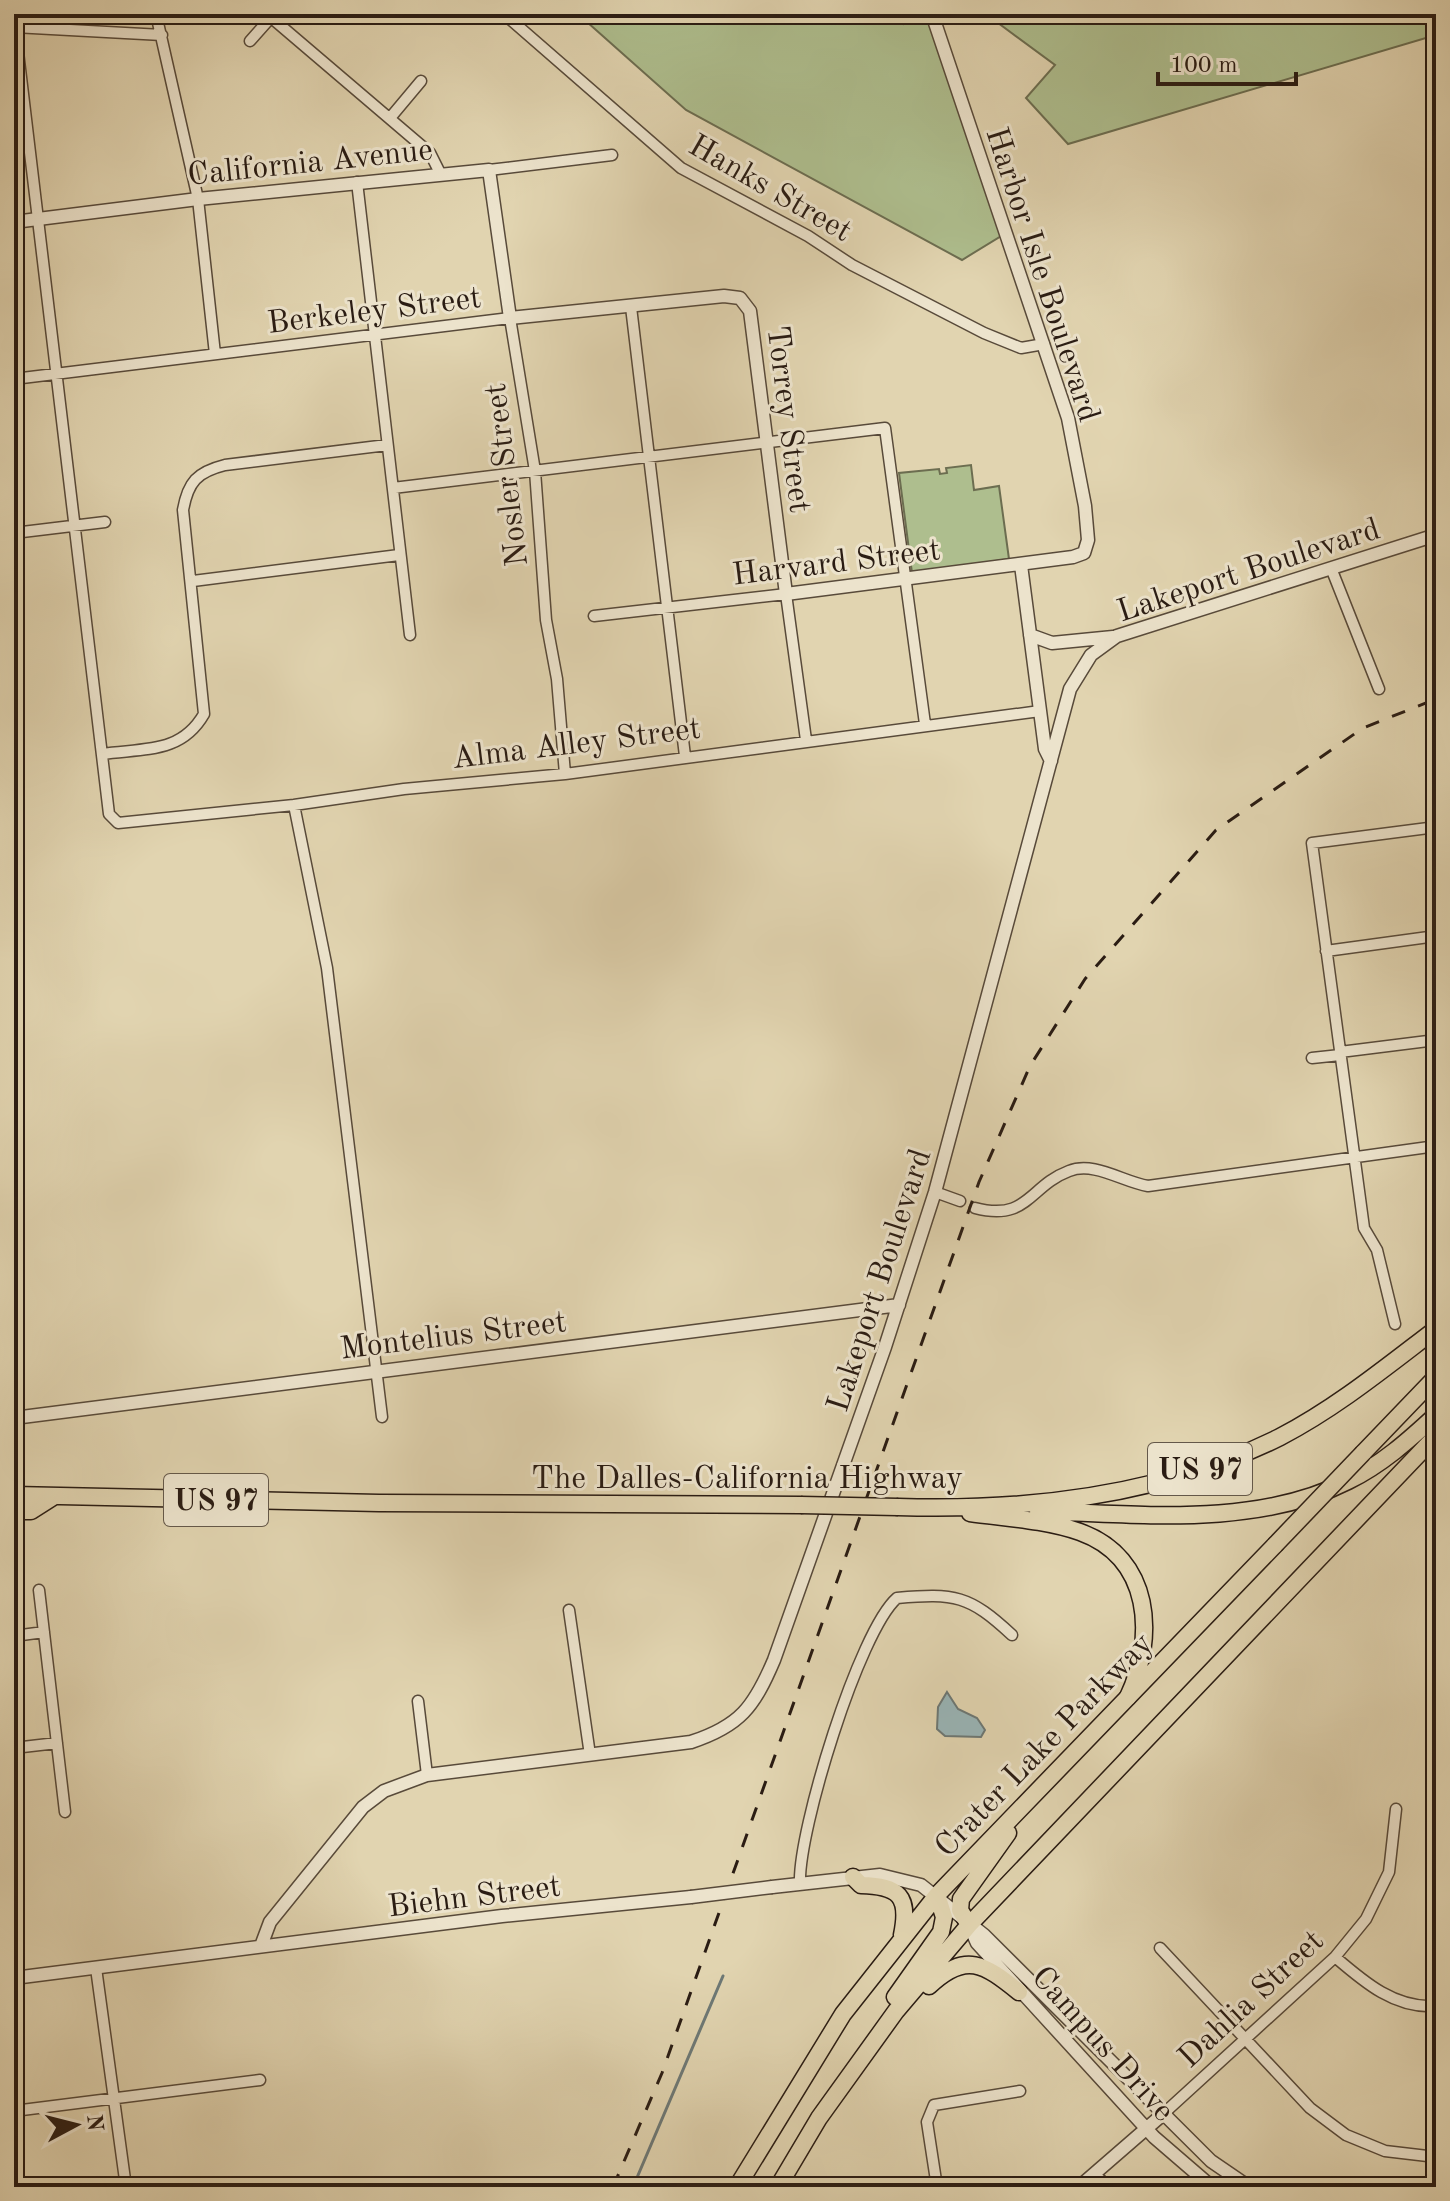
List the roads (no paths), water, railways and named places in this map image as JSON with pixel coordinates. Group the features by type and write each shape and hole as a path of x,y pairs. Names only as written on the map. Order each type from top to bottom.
{"main road":[{"name":"The Dalles-California Highway","path":"14,1495 379,1503 929,1508 1101,1495 1180,1476 1232,1458 1281,1436 1337,1402 1436,1329"},
{"name":"Crater Lake Parkway","path":"737,2187 843,2014 937,1895 1436,1377"},
{"name":"US 97","path":"929,1508 1212,1513 1259,1508 1309,1497 1347,1482 1398,1449 1436,1415"},
{"path":"778,2187 819,2118 884,2028 969,1925 1436,1436"},
{"path":"14,1511 31,1511 53,1497"},
{"path":"929,1508 1052,1524 1082,1533 1128,1567 1146,1615 1142,1668 1128,1697"},
{"path":"969,1925 960,1910 961,1899 1013,1827 1025,1804"},
{"path":"853,1877 861,1885 885,1885 902,1899 906,1917 901,1939"},
{"path":"884,2028 887,2009 941,1932 944,1917 937,1895"},
{"path":"884,2028 940,1975 956,1966 974,1964 990,1969 1019,1992"}],"street":[{"path":"156,14 198,199 215,354"},
{"name":"Hanks Street","path":"504,14 681,168 808,236 852,265 984,333 1021,348 1044,344"},
{"name":"Harbor Isle Boulevard","path":"932,14 1068,418 1085,506 1088,540 1084,553"},
{"path":"250,41 271,15 430,153 440,173"},
{"path":"162,35 14,27 102,754 179,743 195,731 204,714 193,581 183,510 187,487 203,471 387,445"},
{"path":"390,118 421,81"},
{"name":"California Avenue","path":"14,222 612,155"},
{"name":"Nosler Street","path":"489,170 535,471 546,620 557,679 565,774"},
{"path":"357,182 410,635"},
{"name":"Berkeley Street","path":"14,379 510,318 724,296 740,298"},
{"name":"Torrey Street","path":"740,298 750,311 806,740"},
{"path":"631,307 685,756"},
{"path":"393,488 885,428 925,724"},
{"path":"14,533 105,522"},
{"name":"Lakeport Boulevard","path":"261,1946 270,1922 363,1807 384,1791 427,1775 691,1742 720,1732 742,1717 760,1693 899,1305 935,1192 1070,689 1091,655 1117,636 1436,535"},
{"name":"Harvard Street","path":"594,616 905,580 1021,565 1084,553"},
{"path":"193,581 399,555"},
{"path":"1021,565 1045,749 1051,761"},
{"path":"1331,568 1379,689"},
{"path":"1030,635 1052,643 1117,636"},
{"name":"Alma Alley Street","path":"102,754 109,814 118,823 294,805 404,789 565,774 1040,711"},
{"path":"294,805 327,968 382,1417"},
{"path":"1395,1324 1377,1250 1364,1228 1312,843 1436,827"},
{"path":"1326,951 1436,936"},
{"path":"1312,1058 1436,1040"},
{"path":"975,1208 999,1214 1022,1204 1069,1171 1090,1167 1129,1183 1148,1186 1436,1146"},
{"path":"935,1192 960,1201"},
{"name":"Montelius Street","path":"14,1418 899,1305"},
{"path":"39,1590 65,1812"},
{"path":"800,1883 802,1847 817,1788 869,1639 885,1609 897,1598 965,1598 988,1612 1012,1635"},
{"path":"569,1610 590,1755"},
{"path":"14,1636 44,1632"},
{"path":"418,1701 427,1775"},
{"path":"14,1748 57,1743"},
{"name":"Dahlia Street","path":"1079,2187 1335,1957 1366,1919 1389,1872 1396,1809"},
{"name":"Biehn Street","path":"14,1978 502,1916 853,1877 898,1877 918,1883 937,1895"},
{"name":"Campus Drive","path":"937,1895 984,1935 1211,2161 1249,2187"},
{"name":"Campus Drive","path":"969,1925 975,1941 1019,1992 1146,2129 1212,2187"},
{"path":"1160,1948 1310,2108 1346,2135 1385,2151 1436,2157"},
{"path":"1335,1957 1375,1992 1426,2007 1436,2006"},
{"path":"96,1968 126,2187"},
{"path":"14,2111 260,2080"},
{"path":"937,2187 927,2122 934,2105 941,2101 1020,2091"},
{"path":"1095,2175 1109,2187"}],"water":[{"path":"947,1692 958,1709 977,1718 985,1730 981,1737 945,1736 937,1729 938,1707"}],"waterway":[{"path":"633,2187 723,1976"}],"railway":[{"path":"613,2187 662,2073 979,1182 1030,1066 1085,979 1216,830 1363,728 1436,699"}]}
